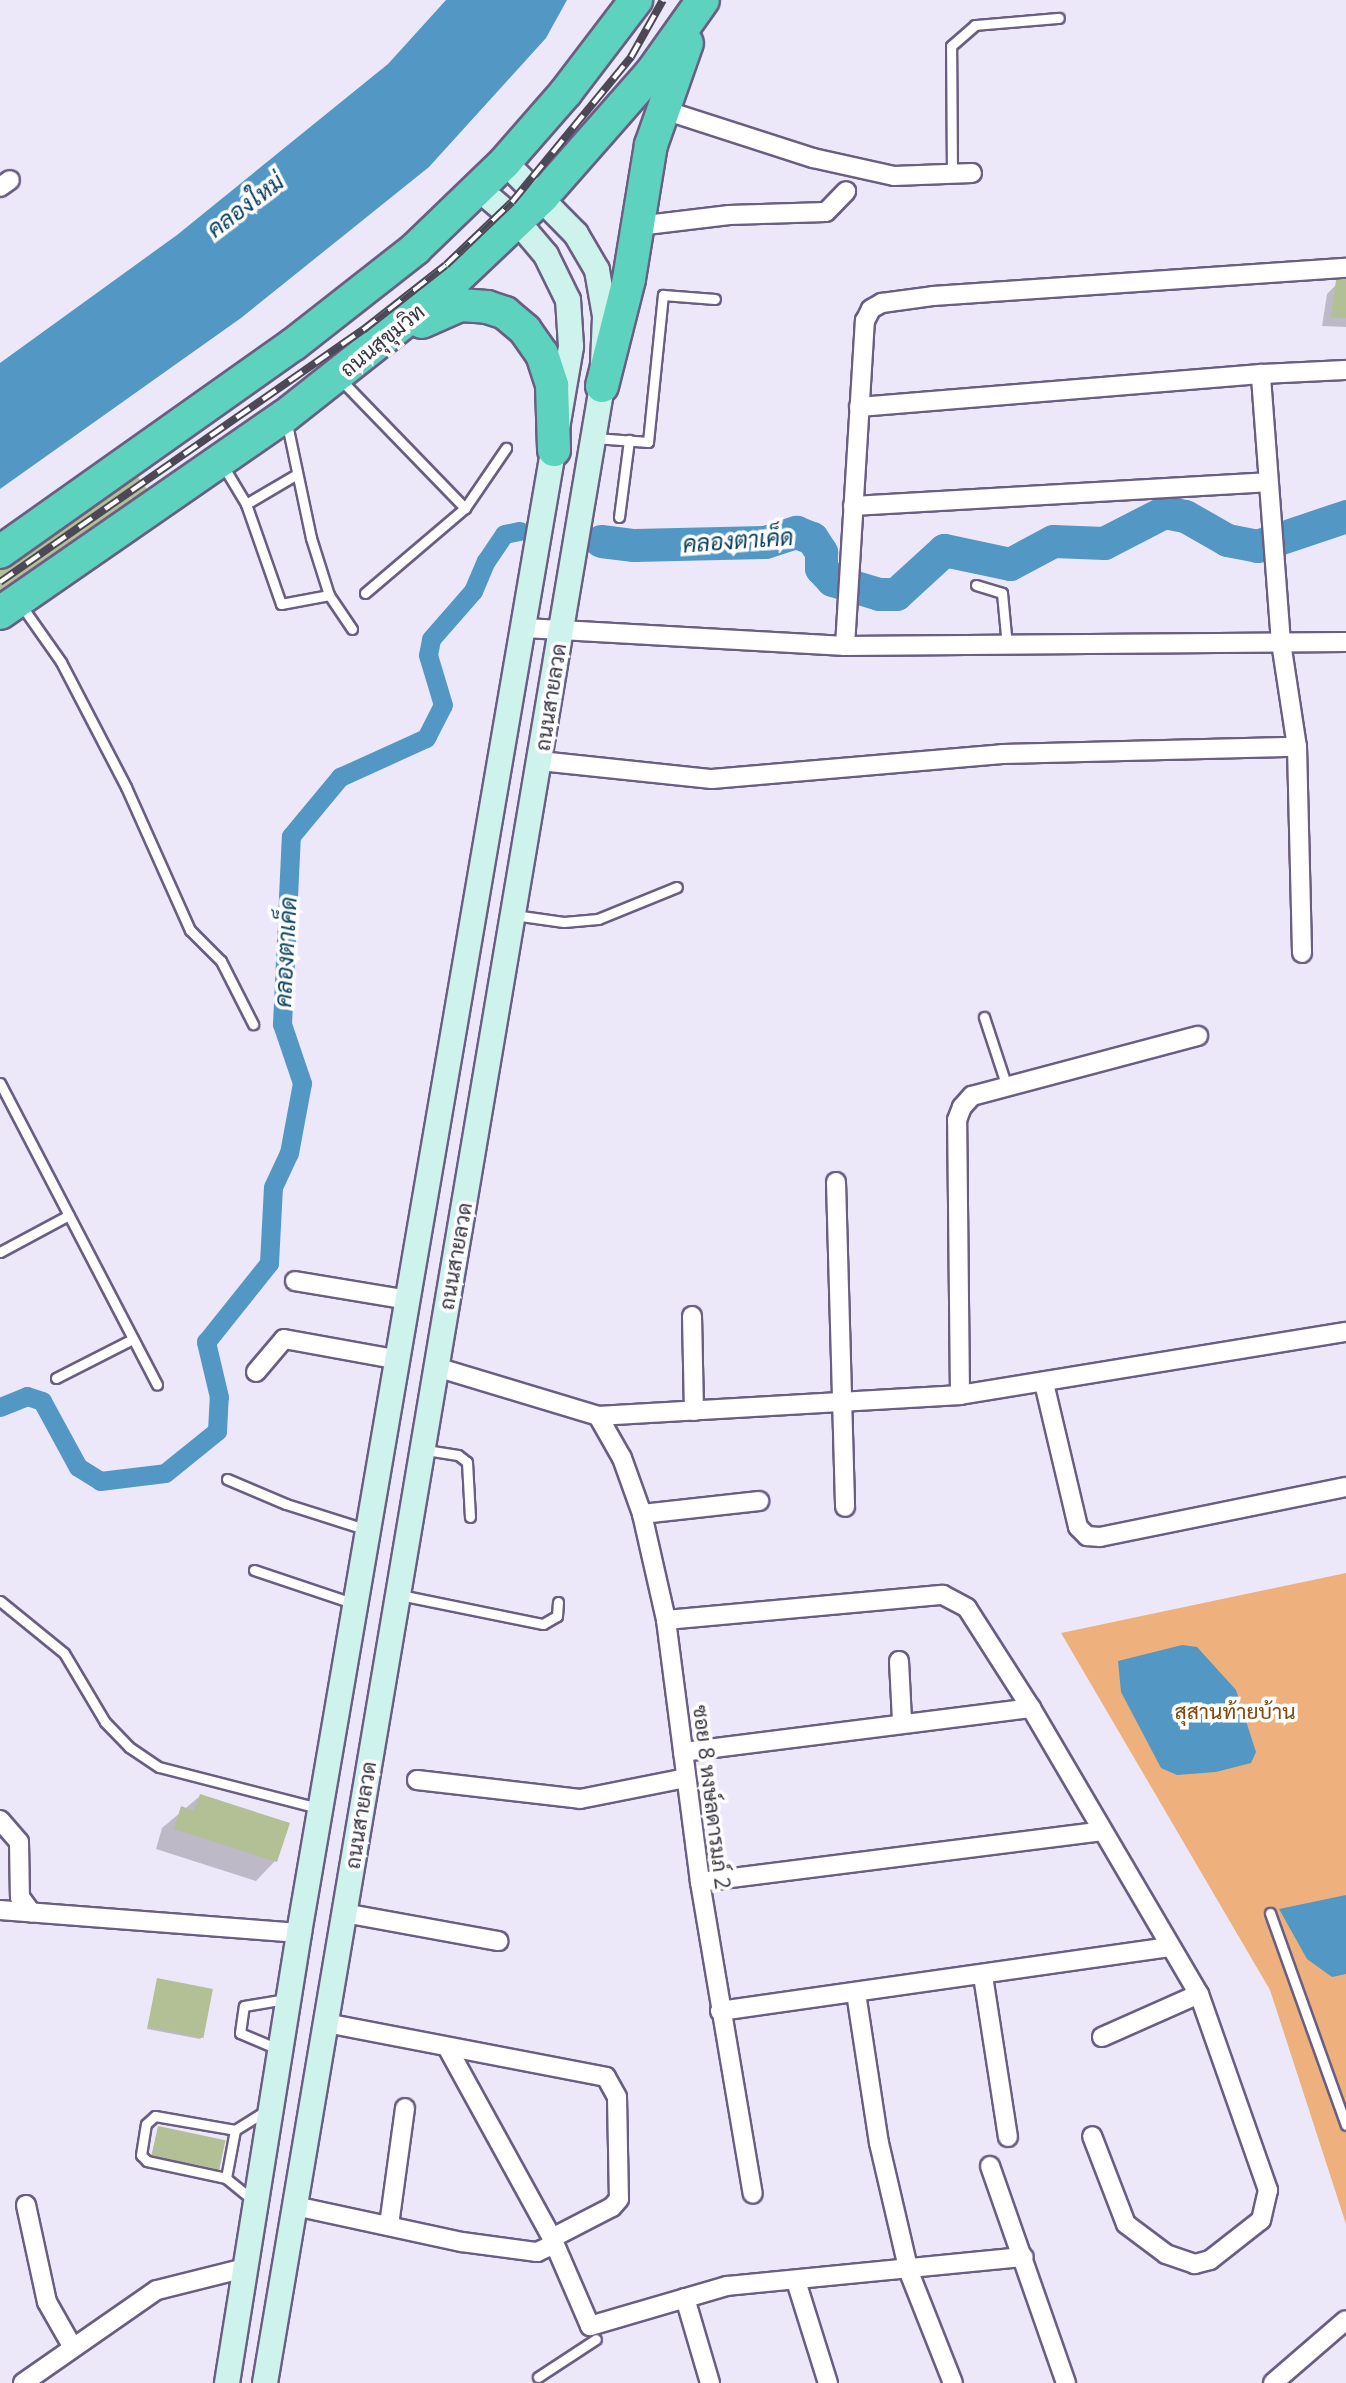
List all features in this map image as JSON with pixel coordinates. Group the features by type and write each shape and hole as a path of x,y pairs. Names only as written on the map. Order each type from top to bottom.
{"highway":[{"path":"0,552 358,296 479,189 505,162 566,92 636,0"},
{"path":"602,386 661,109 704,0"},
{"name":"ถนนสุขุมวิท","path":"9,607 285,416 376,346 519,223 652,72 704,0"},
{"path":"376,346 460,305 505,313 542,354 552,385 554,450"}],"main road":[{"name":"ถนนสายลวด","path":"265,2383 602,386 605,316 597,270 576,234 543,196 505,162"},
{"name":"ถนนสายลวด","path":"227,2383 279,2050 525,628 571,346 568,300 546,255 519,223 479,189"},
{"path":"344,1679 381,1687"}],"street":[{"path":"661,109 813,158 881,173 972,173"},
{"path":"638,226 729,215 826,212 846,191"},
{"path":"845,646 865,321 871,309 882,303 1346,268"},
{"path":"859,407 1261,374 1346,370"},
{"path":"1261,374 1266,482 1282,643 1297,747 1302,953"},
{"path":"853,506 1266,482"},
{"path":"525,628 845,646 1346,642"},
{"path":"540,761 712,779 1002,754 1297,747"},
{"path":"960,1395 957,1120 972,1096 1198,1037"},
{"path":"836,1182 845,1507"},
{"path":"295,1281 409,1300"},
{"path":"692,1316 694,1411"},
{"path":"436,1367 598,1416 960,1395 1346,1332"},
{"path":"256,1372 284,1339 399,1360"},
{"path":"1044,1383 1078,1527 1087,1536 1100,1537 1346,1487"},
{"name":"ซอย 8 หงษ์ลดารมภ์ 2","path":"598,1416 621,1458 642,1514 666,1620 699,1882 753,2194"},
{"path":"642,1514 759,1501"},
{"path":"666,1620 943,1595 967,1608 1031,1708 1199,1994 1268,2190 1261,2220 1210,2260 1195,2263 1166,2254 1126,2224 1092,2137"},
{"path":"899,1661 902,1721"},
{"path":"683,1752 902,1721 1031,1708"},
{"path":"417,1780 580,1799 686,1778"},
{"path":"0,1820 19,1842 20,1896 32,1912"},
{"path":"699,1882 1102,1831"},
{"path":"0,1910 299,1933"},
{"path":"344,1913 498,1941"},
{"path":"720,2011 984,1976 1169,1947"},
{"path":"984,1976 1008,2137"},
{"path":"856,1993 879,2143 909,2272 953,2383"},
{"path":"1102,2037 1199,1994"},
{"path":"295,2206 537,2252 620,2199 614,2087 606,2077 326,2023"},
{"path":"447,2047 552,2241 590,2326 727,2286 909,2272 1024,2258"},
{"path":"390,2225 405,2108"},
{"path":"990,2166 1066,2383"},
{"path":"26,2205 47,2302 72,2346"},
{"path":"23,2383 72,2346 157,2290 245,2268"},
{"path":"796,2281 828,2383"},
{"path":"685,2298 710,2383"},
{"path":"1273,2383 1346,2320"}],"lane":[{"path":"952,175 951,46 975,25 1059,18"},
{"path":"593,438 648,442 663,295 715,299"},
{"path":"338,376 466,508"},
{"path":"285,416 297,474 329,595 352,629"},
{"path":"619,517 629,440"},
{"path":"365,593 466,508 506,449"},
{"path":"219,460 246,504 281,604 329,595"},
{"path":"246,504 297,474"},
{"path":"976,585 1002,593 1007,646"},
{"path":"9,607 61,662 127,787 190,930 221,961 253,1024"},
{"path":"514,915 564,922 598,919 677,887"},
{"path":"984,1017 1007,1087"},
{"path":"0,1084 157,1385"},
{"path":"0,1252 69,1215"},
{"path":"56,1378 133,1339"},
{"path":"422,1449 458,1455 467,1462 470,1517"},
{"path":"227,1479 286,1504 370,1530"},
{"path":"254,1570 357,1605"},
{"path":"398,1595 542,1624 556,1616 558,1602"},
{"path":"0,1601 64,1653 105,1722 129,1748 159,1767 320,1809"},
{"path":"1270,1913 1346,2125"},
{"path":"279,2050 240,2033 244,2006 288,1998"},
{"path":"255,2202 226,2178 147,2161 141,2155 146,2124 155,2116 235,2130 270,2108"},
{"path":"226,2178 235,2130"},
{"path":"538,2376 596,2340"}],"green space":[{"name":"สุสานท้ายบ้าน","path":"1346,1573 1346,2224 1270,1990 1061,1633"}],"water":[{"name":"คลองใหม่","path":"446,0 567,0 546,38 429,167 241,318 0,489 0,363 177,235 388,64"},
{"path":"1182,1645 1197,1647 1236,1690 1256,1752 1251,1763 1216,1772 1177,1775 1161,1768 1121,1692 1118,1661"},
{"path":"1346,1895 1346,1974 1332,1977 1307,1959 1279,1909"}],"building":[{"path":"1346,279 1346,318 1331,317 1336,280"},
{"path":"138,477 147,489 0,591 0,570"},
{"path":"200,1794 290,1823 277,1862 174,1829 181,1806 194,1811"},
{"path":"157,1978 213,1989 203,2038 147,2027"},
{"path":"158,2126 225,2140 219,2170 152,2155"}],"waterway":[{"name":"คลองตาเค็ด","path":"601,541 634,545 765,542 796,532 812,538 821,552 821,568 832,580 879,594 896,594 944,550 1010,564 1053,541 1104,543 1164,512 1185,516 1227,540 1257,546 1346,516"},
{"name":"คลองตาเค็ด","path":"0,1407 27,1396 42,1401 78,1467 100,1481 165,1473 217,1431 219,1397 206,1342 269,1263 273,1187 289,1153 302,1083 282,1024 291,836 340,777 426,738 443,705 428,655 431,639 473,591 486,561 504,534 520,531"}],"railway":[{"path":"0,582 363,330 446,265 512,202 631,57 663,0"}]}
